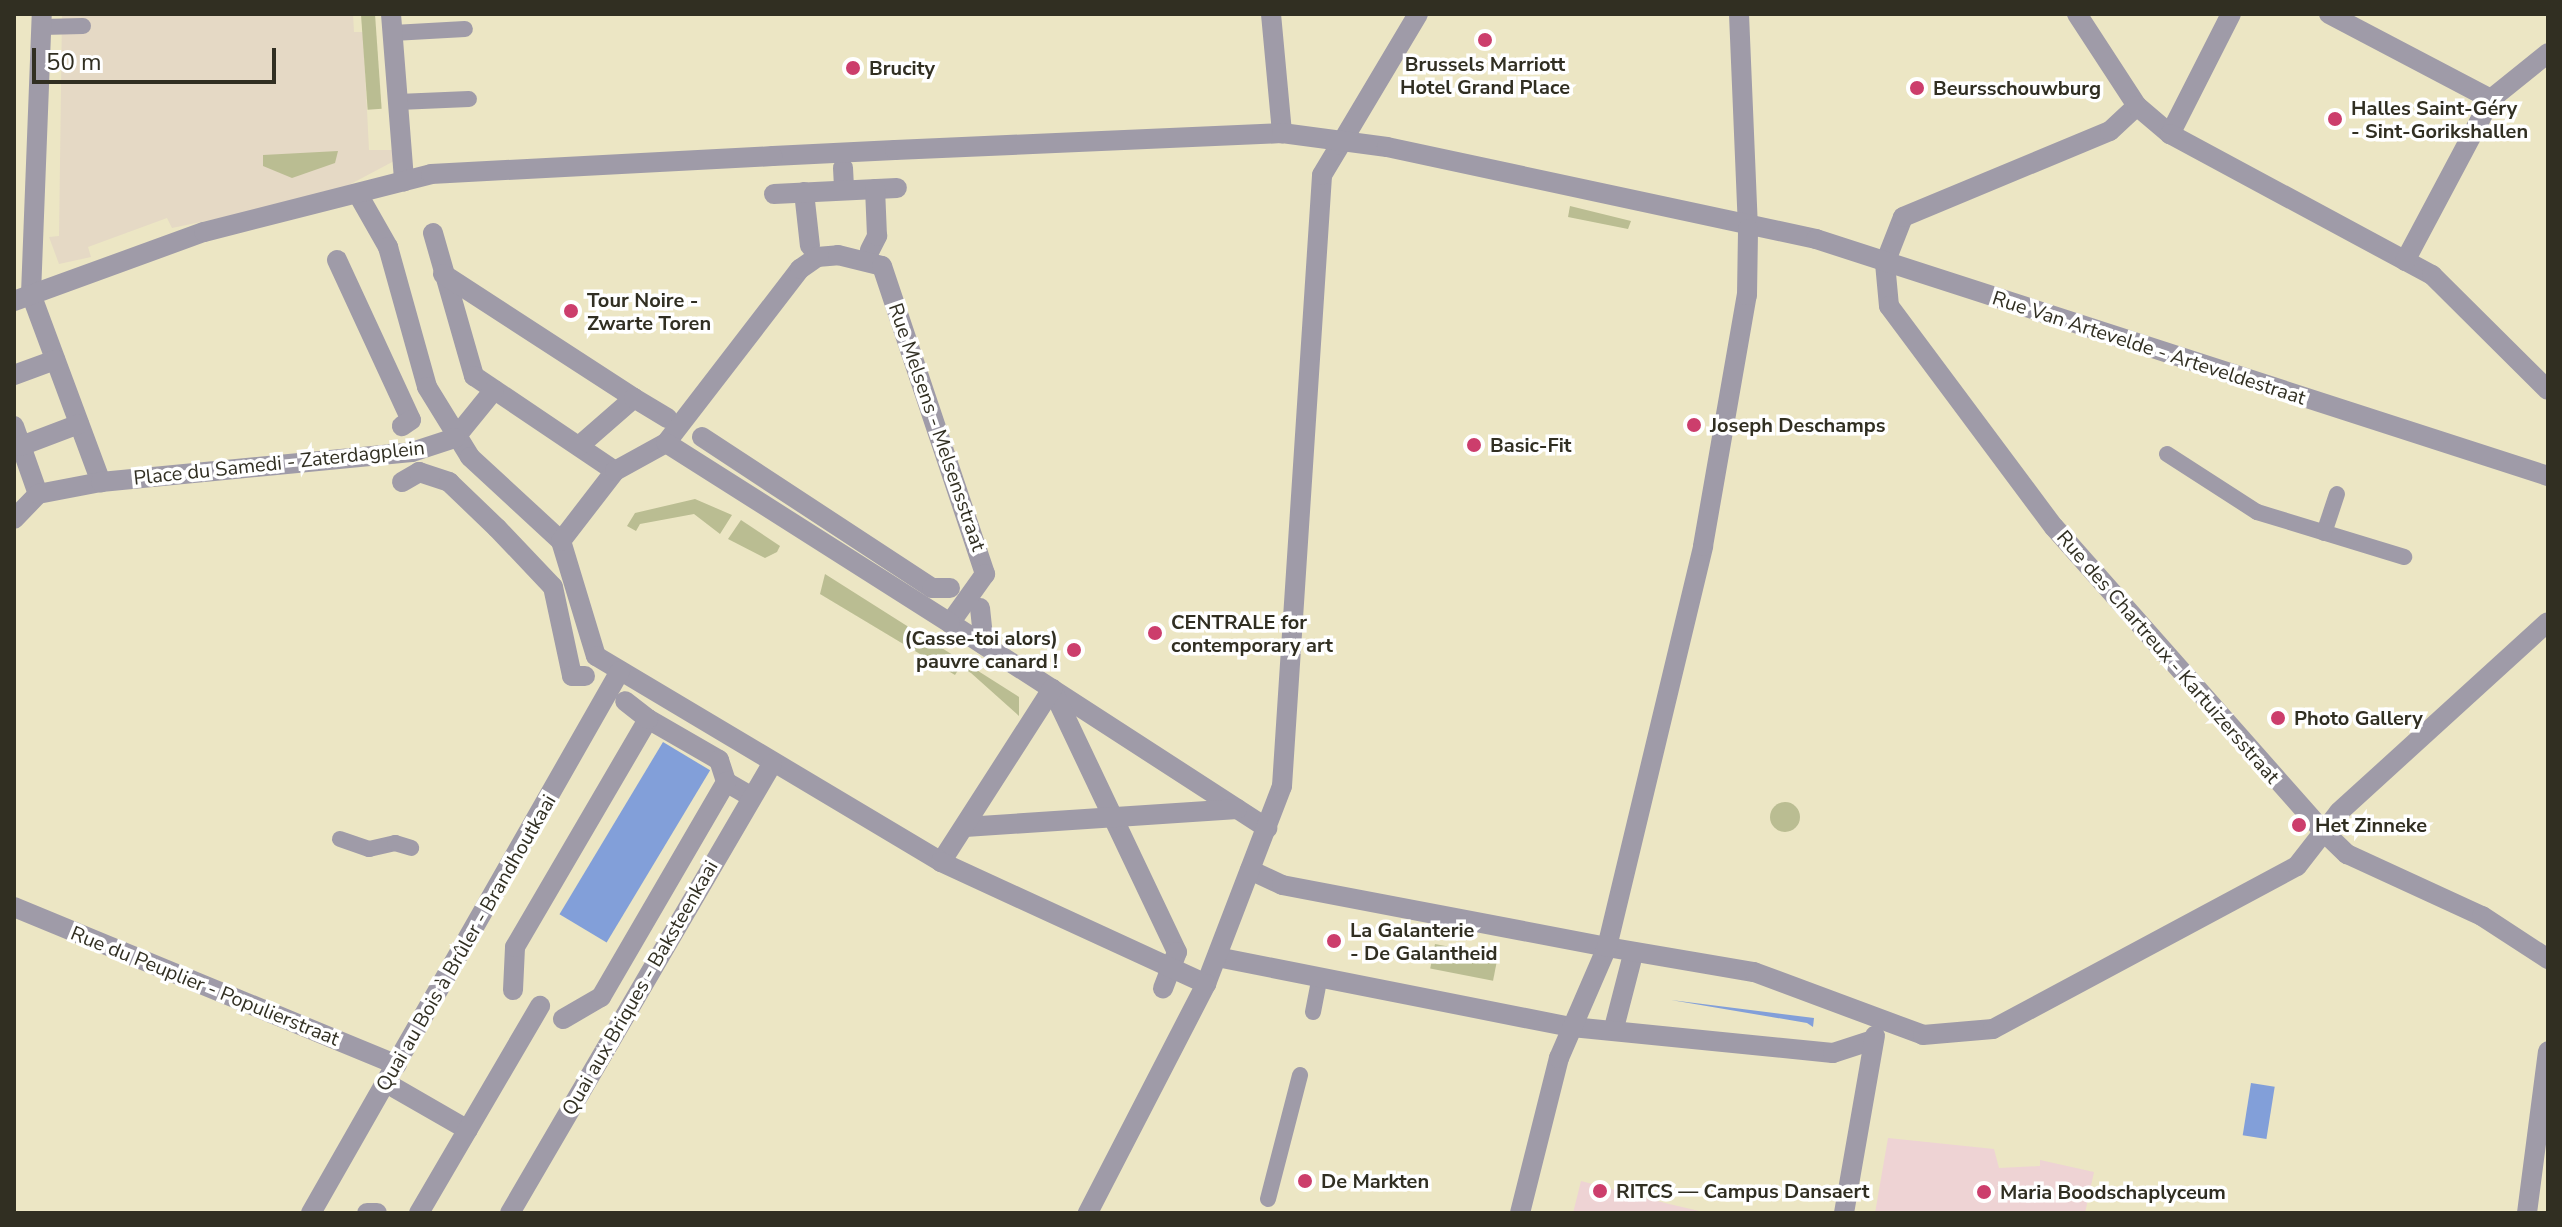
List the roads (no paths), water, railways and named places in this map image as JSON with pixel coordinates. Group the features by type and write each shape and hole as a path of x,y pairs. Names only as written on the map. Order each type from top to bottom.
{"street":[{"path":"1271,14 1282,133"},
{"path":"1088,1213 1206,984 1282,786 1296,656 1322,175 1418,14"},
{"path":"1520,1213 1572,1027 1607,947 1703,546 1747,295 1748,229 1739,14"},
{"path":"2077,14 2137,106 2170,134 2432,275 2548,390"},
{"path":"2170,134 2231,14"},
{"path":"2329,14 2491,99"},
{"path":"42,20 22,297 55,360 101,482"},
{"path":"392,24 404,181"},
{"path":"2405,261 2491,99 2548,53"},
{"path":"1885,263 1903,217 2110,131 2137,106"},
{"name":"Rue Van Artevelde - Arteveldestraat","path":"22,297 204,232 459,170 1282,133 1340,145 1387,147 1748,229 1816,239 2548,476"},
{"path":"843,168 844,190"},
{"path":"774,194 897,188"},
{"path":"870,250 877,236 875,189"},
{"path":"804,192 810,246"},
{"path":"359,196 388,247 427,387 455,438 561,541 596,656 772,764 941,862 1206,984"},
{"path":"433,233 474,376 615,471"},
{"name":"Rue Melsens - Melsensstraat","path":"666,443 800,269 817,257 838,255 882,266 986,567 950,623"},
{"path":"337,260 411,420 398,431"},
{"name":"Rue des Chartreux - Kartuizersstraat","path":"1885,263 1889,306 2054,527 2324,832 2347,854 2482,916 2548,959"},
{"path":"443,274 667,418"},
{"path":"14,375 55,360"},
{"path":"455,438 494,390"},
{"path":"579,446 634,398"},
{"path":"14,519 38,494 18,436 79,424"},
{"path":"702,437 932,588 950,588"},
{"name":"Place du Samedi - Zaterdagplein","path":"38,494 101,482 412,452 455,438"},
{"path":"561,541 615,471 666,443 1267,828"},
{"path":"412,472 449,482 553,587 572,676 585,676"},
{"path":"980,608 984,645"},
{"path":"1250,870 1282,885 1754,972 1877,1031 1923,1035 1993,1029 2297,866 2324,832 2548,622"},
{"name":"Quai au Bois à Brûler - Brandhoutkaai","path":"311,1213 620,671"},
{"path":"941,862 965,827 989,776 1052,689"},
{"path":"1052,689 1177,952 1163,988"},
{"path":"625,701 648,719 719,760 726,782 745,793"},
{"path":"648,719 515,947 511,994 540,1006 561,1023 601,997 726,782"},
{"name":"Quai aux Briques - Baksteenkaai","path":"510,1213 772,764"},
{"path":"965,827 1237,809"},
{"name":"Rue du Peuplier - Populierstraat","path":"14,907 397,1065"},
{"path":"1217,957 1319,982 1572,1027 1833,1053 1877,1031"},
{"path":"1615,1024 1631,962"},
{"path":"419,1213 540,1006"},
{"path":"1844,1213 1877,1031"},
{"path":"2527,1213 2548,1051"},
{"path":"395,1088 468,1130"},
{"path":"367,1213 377,1213"}],"lane":[{"path":"42,20 83,26"},
{"path":"392,24 465,29"},
{"path":"398,102 469,99"},
{"path":"2167,454 2257,512 2404,557"},
{"path":"2324,533 2337,494"},
{"path":"340,839 369,849 395,843 411,848"},
{"path":"1313,1012 1319,982"},
{"path":"1268,1199 1300,1075"}],"water":[{"path":"663,742 710,770 607,943 559,914"},
{"path":"1671,1000 1814,1018 1813,1027 1807,1023"},
{"path":"2251,1083 2275,1087 2266,1139 2243,1135"}],"place":[{"name":"Brussels Marriott Hotel Grand Place","path":"1485,40"},
{"name":"Brucity","path":"853,68"},
{"name":"Beursschouwburg","path":"1917,88"},
{"name":"Halles Saint-Géry - Sint-Gorikshallen","path":"2335,119"},
{"name":"Tour Noire - Zwarte Toren","path":"571,311"},
{"name":"Joseph Deschamps","path":"1694,425"},
{"name":"Basic-Fit","path":"1474,445"},
{"name":"CENTRALE for contemporary art","path":"1155,633"},
{"name":"(Casse-toi alors) pauvre canard !","path":"1074,650"},
{"name":"Photo Gallery","path":"2278,718"},
{"name":"Het Zinneke","path":"2299,825"},
{"name":"La Galanterie - De Galantheid","path":"1334,941"},
{"name":"De Markten","path":"1305,1181"},
{"name":"RITCS — Campus Dansaert","path":"1600,1191"},
{"name":"Maria Boodschaplyceum","path":"1984,1192"}]}
